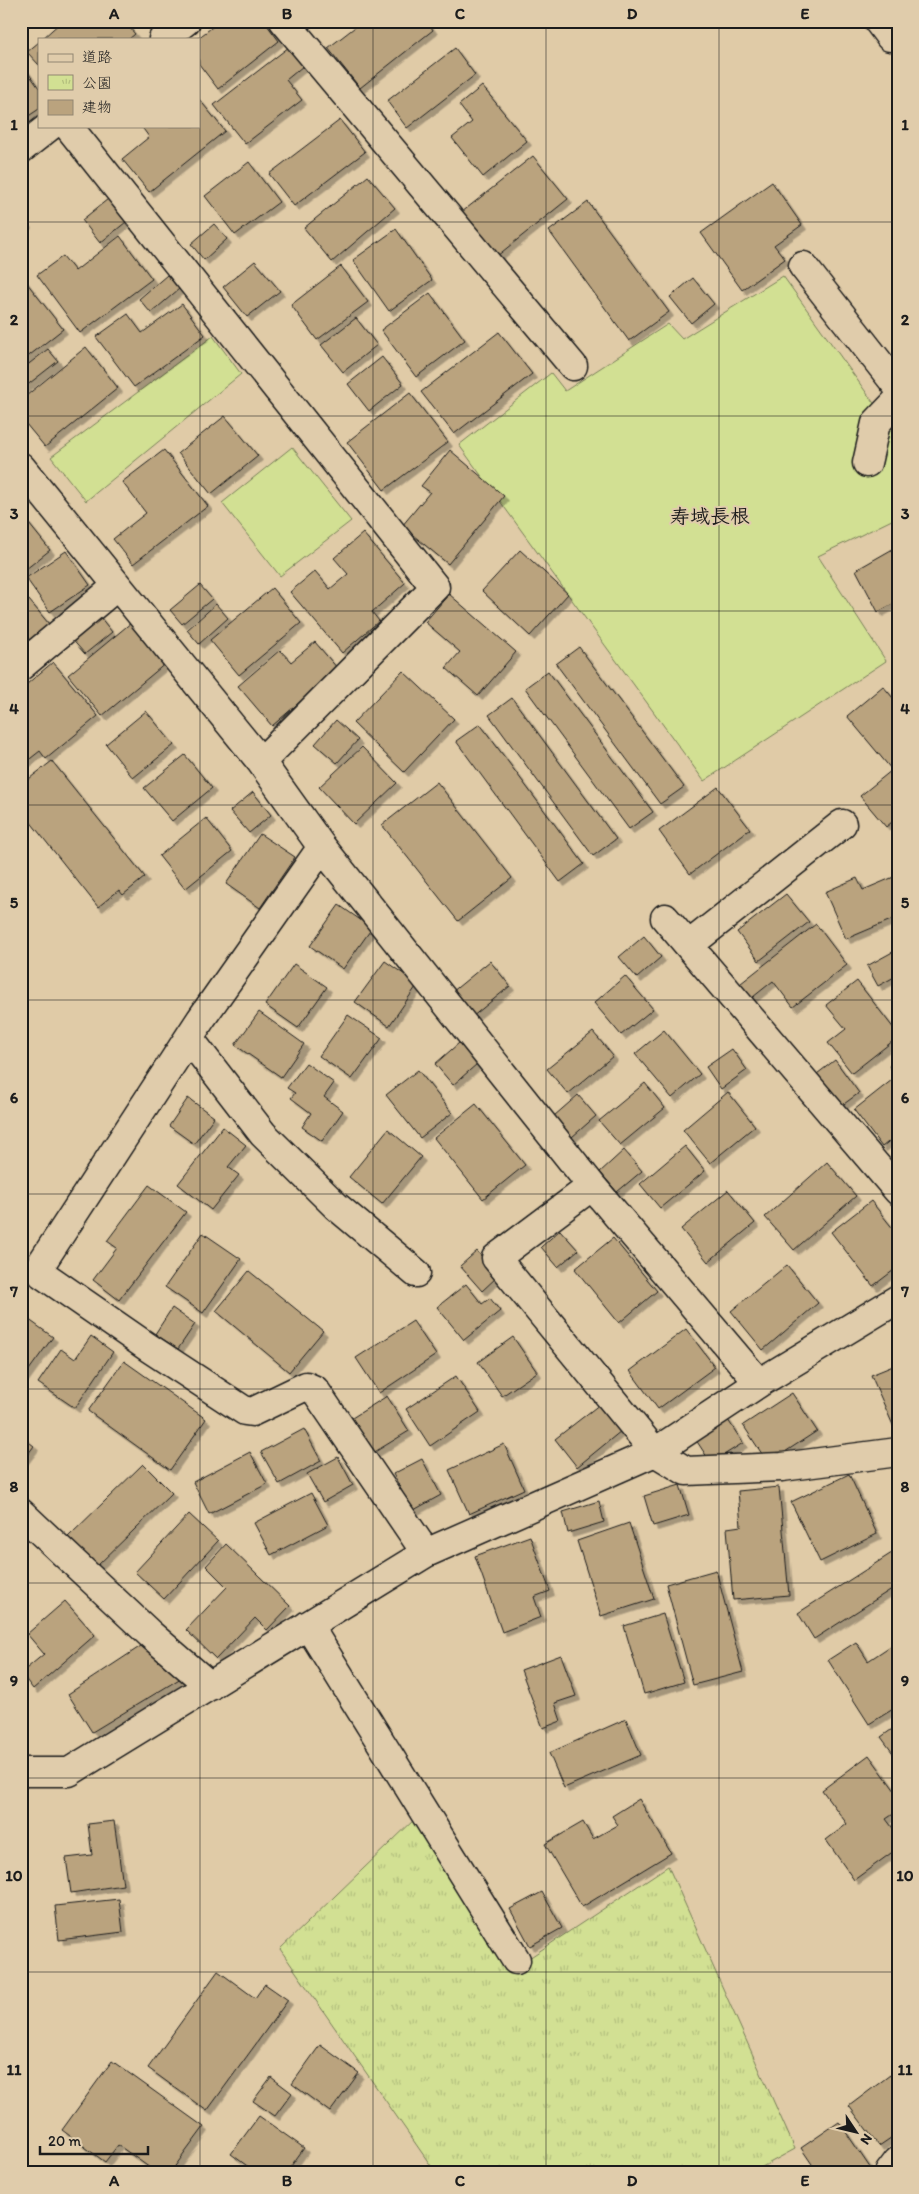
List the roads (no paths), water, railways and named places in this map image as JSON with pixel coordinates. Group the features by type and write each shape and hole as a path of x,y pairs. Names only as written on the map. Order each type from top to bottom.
{"street":[{"path":"165,38 186,21"},
{"path":"284,21 573,366"},
{"path":"21,149 47,128"},
{"path":"70,128 435,587 261,762"},
{"path":"802,266 898,387"},
{"path":"867,463 876,423 898,400"},
{"path":"21,467 261,762 322,847 592,1186 759,1383"},
{"path":"21,666 117,586"},
{"path":"689,945 842,824"},
{"path":"322,847 189,1038 42,1264 42,1274 245,1411 252,1412 306,1386 315,1390 426,1553"},
{"path":"665,918 898,1191"},
{"path":"189,1038 263,1134 336,1206 416,1273"},
{"path":"592,1186 496,1258 655,1452 686,1470 782,1468 898,1452"},
{"path":"21,1772 69,1772 426,1553 655,1452 759,1383 898,1300"},
{"path":"21,1513 150,1634 210,1686"},
{"path":"308,1625 516,1960"},
{"path":"889,2173 898,2161"}],"district":[{"name":"寿域長根","path":"710,516"}]}
